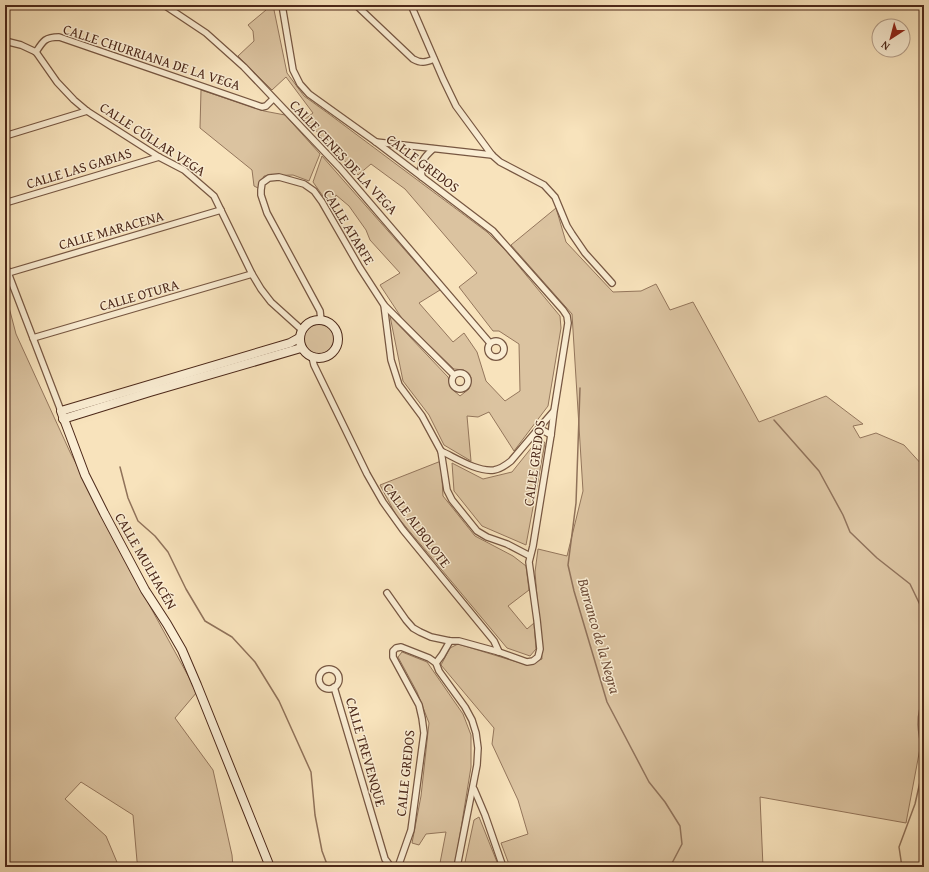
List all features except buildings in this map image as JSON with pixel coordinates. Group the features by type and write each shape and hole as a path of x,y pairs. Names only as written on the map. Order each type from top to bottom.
{"street":[{"name":"CALLE CENES DE LA VEGA","path":"164,5 206,33 244,67 340,168 490,343"},
{"name":"CALLE GREDOS","path":"282,5 292,70 300,84 309,94 376,142 493,231 567,316 568,330 533,546 529,562 540,649 538,657 533,661 527,662 499,652 459,641 450,641 431,637 413,628 387,593"},
{"path":"356,5 413,59 420,62 428,62 434,59"},
{"path":"411,5 456,106 492,155 500,162 544,185 555,197 567,226 572,234 585,253 612,283"},
{"name":"CALLE CHURRIANA DE LA VEGA","path":"36,52 42,41 50,37 59,37 262,107 266,106 273,99"},
{"path":"5,41 21,45 36,52"},
{"name":"CALLE CÚLLAR VEGA","path":"36,52 57,82 87,111 159,157 184,170 214,196 252,274 261,289 300,334"},
{"path":"5,136 87,111"},
{"path":"376,142 492,155"},
{"path":"422,177 421,162 433,149"},
{"name":"CALLE LAS GABIAS","path":"5,203 159,157"},
{"name":"CALLE ATARFE","path":"321,320 320,311 267,214 261,195 261,190 262,183 269,178 279,177 304,184 314,191 384,305 454,375"},
{"name":"CALLE MARACENA","path":"8,273 221,210"},
{"name":"CALLE MULHACÉN","path":"5,265 85,475 145,590 182,650 270,867"},
{"name":"CALLE OTURA","path":"33,338 252,274"},
{"path":"384,305 391,360 400,385 422,416 440,451 447,490 452,500 477,531 530,556"},
{"path":"60,410 126,395 229,365 290,343 300,334 305,325 315,320 321,320 332,325 338,337 338,343 331,354 319,358 312,357 301,348 300,334"},
{"path":"229,365 301,348"},
{"name":"CALLE ALBOLOTE","path":"312,357 314,365 366,474 383,502 403,530 494,641 499,652"},
{"path":"64,419 126,395"},
{"path":"440,451 477,468 495,470 511,461 538,428 554,412"},
{"path":"538,428 551,436"},
{"path":"450,641 436,663 439,671 472,720 478,748 473,788 457,867"},
{"name":"CALLE GREDOS","path":"398,867 411,830 424,733 418,705 393,657 393,651 396,648 401,647 429,658 436,663"},
{"name":"CALLE TREVENQUE","path":"334,688 384,859 391,867"},
{"path":"473,788 503,867"},
{"path":"468,810 472,807 482,809"}],"shaded area":[{"path":"261,5 273,5 287,73 304,96 487,232 507,252 560,316 561,328 548,406 514,451 489,412 478,417 467,416 471,461 444,445 429,415 403,381 390,316 448,377 452,389 460,396 469,389 471,377 464,370 454,369 403,320 380,285 400,273 370,240 366,230 349,206 336,195 332,209 313,182 322,156 440,290 419,303 453,342 464,333 477,352 486,381 505,401 520,391 519,344 499,331 493,331 459,287 477,273 405,189 371,164 358,175 305,119 313,113 286,77 272,90 238,56 254,41 253,31 248,25 266,10"},
{"path":"201,90 264,111 285,115 320,154 309,181 293,175 264,176 258,188 254,186 252,170 200,128"},
{"path":"556,208 566,242 613,292 641,291 656,284 670,310 693,302 759,422 826,396 863,424 853,426 860,438 876,433 904,445 924,467 924,727 906,823 760,797 763,867 510,867 501,843 528,834 518,800 492,744 494,728 441,665 450,648 458,644 527,665 542,659 535,572 538,549 567,556 583,491 572,314 511,245"},
{"path":"5,292 16,334 70,452 152,610 197,692 175,718 213,770 232,855 233,867 139,867 137,861 133,815 81,782 65,799 106,836 119,867 5,867"},
{"path":"319,324 330,328 334,339 330,350 319,354 308,350 304,339 308,328"},
{"path":"540,437 545,443 526,545 482,526 454,491 452,463 483,479 512,472"},
{"path":"441,461 443,496 475,536 513,556 526,566 529,590 508,606 527,629 534,623 536,649 530,656 507,648 396,515 380,485"},
{"path":"402,652 427,662 463,714 471,735 471,767 455,865 440,863 446,832 426,834 419,845 412,843 421,796 429,723 417,692 398,657"},
{"path":"479,817 499,867 464,867 474,820"}],"waterway":[{"name":"Barranco de la Negra","path":"580,388 576,503 568,565 574,591 607,702 649,782 665,802 680,826 682,844 670,867"},
{"path":"774,420 819,471 843,515 850,532 877,558 910,584 923,611 924,620"},
{"path":"120,467 128,498 138,521 155,536 168,552 186,589 205,621 232,637 255,662 279,701 311,772 315,815 322,851 328,867"},
{"path":"924,698 918,721 919,737 924,761"},
{"path":"902,867 899,847 915,804 924,764"}]}
